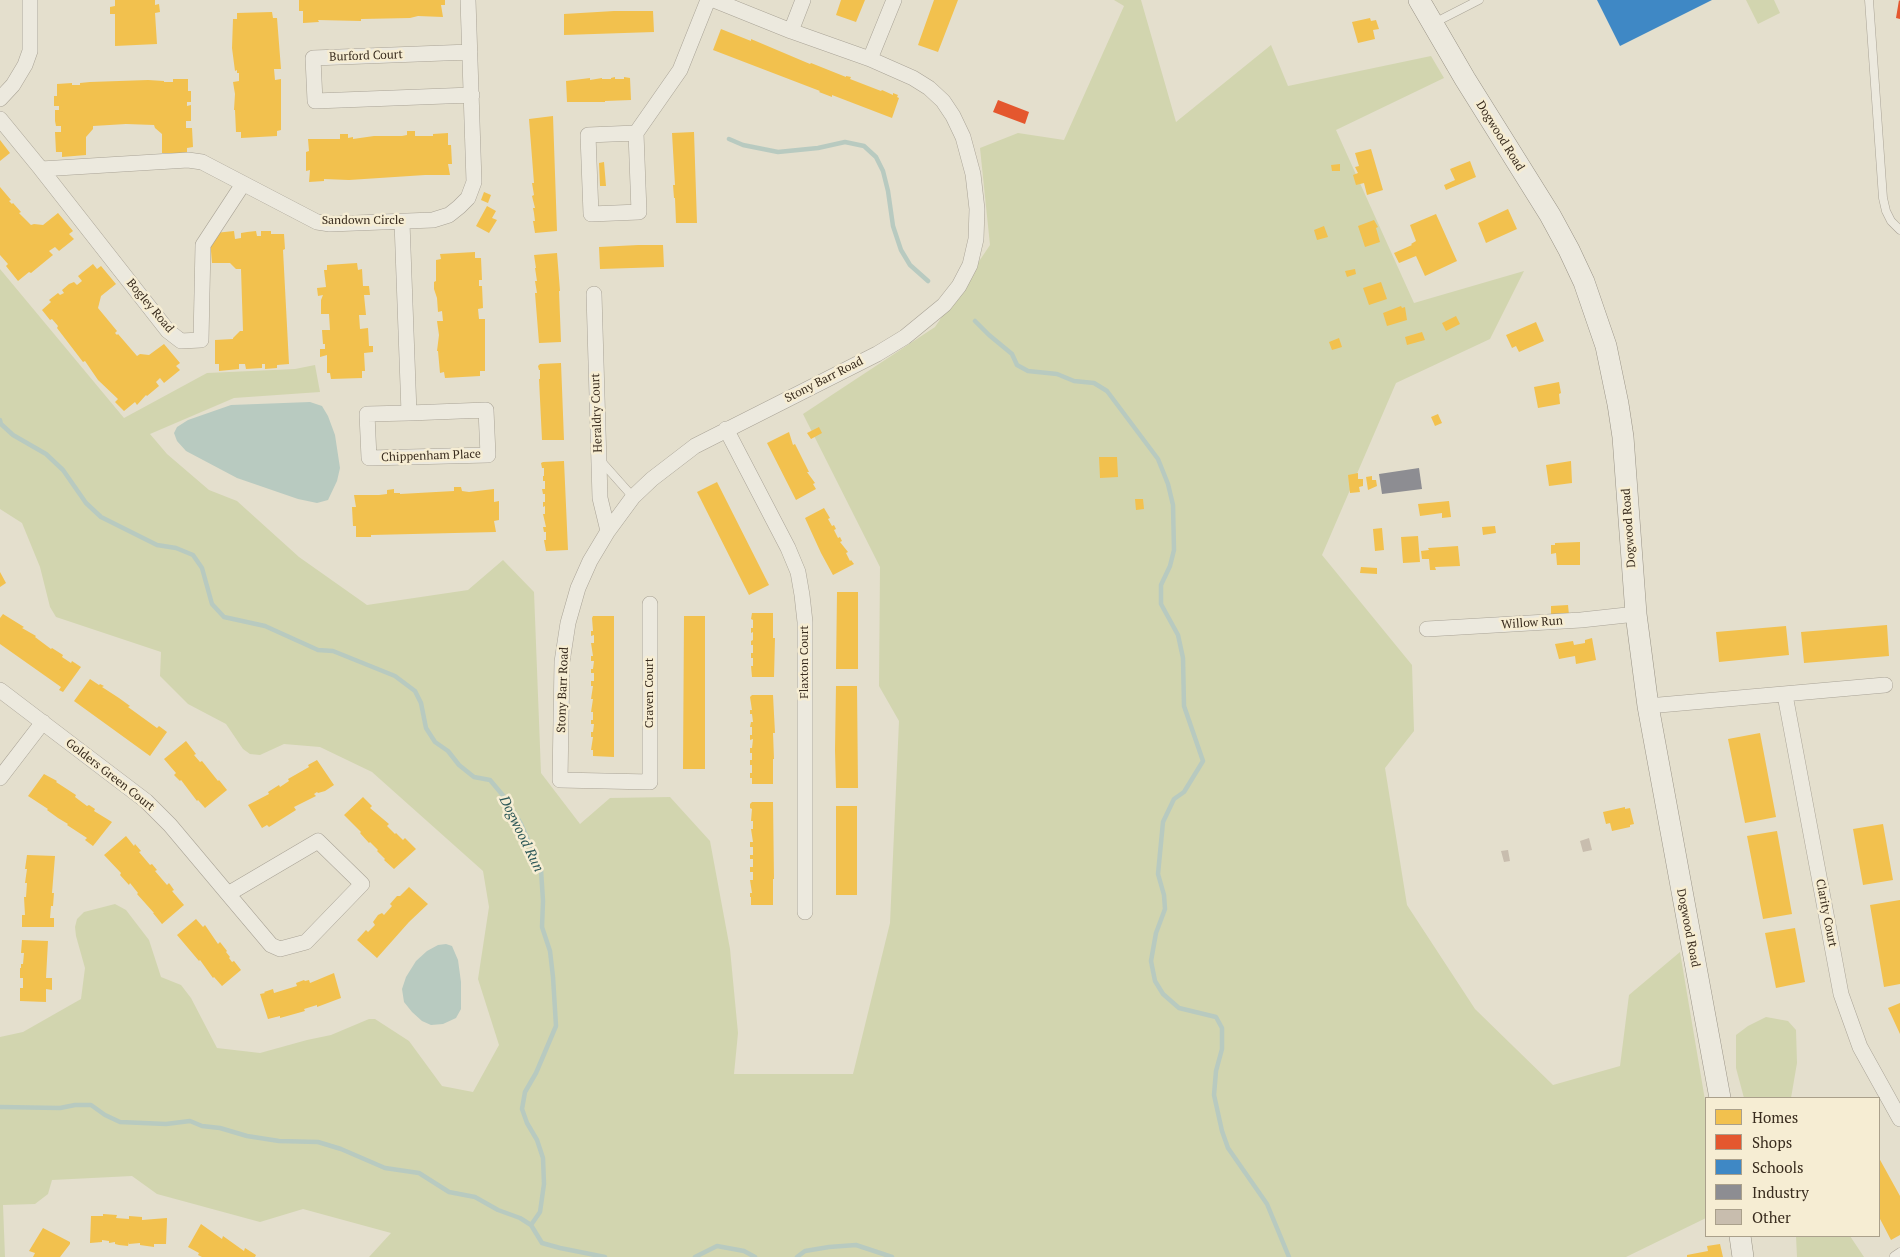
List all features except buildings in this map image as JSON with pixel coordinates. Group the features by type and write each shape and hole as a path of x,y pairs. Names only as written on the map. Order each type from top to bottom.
{"street":[{"path":"0,99 14,85 30,51 30,0"},
{"name":"Sandown Circle","path":"41,169 188,160 202,162 317,222 330,224 402,222 433,220 449,215 468,198 474,182 468,0"},
{"path":"636,133 588,134 591,214 639,212 636,133 680,70 708,0"},
{"name":"Stony Barr Road","path":"650,782 560,780 562,662 568,624 578,588 608,531 633,497 695,446 877,354 905,337 944,305 959,286 970,265 976,239 977,209 973,174 963,136 943,102 929,88 913,78 870,59 791,31 714,0"},
{"path":"791,31 803,0"},
{"path":"870,59 894,0"},
{"name":"Dogwood Road","path":"1419,0 1465,80 1550,215 1569,250 1596,314 1606,346 1618,404 1636,614 1648,706 1720,1097"},
{"name":"Burford Court","path":"470,52 313,58 315,101 472,95"},
{"path":"0,119 41,169"},
{"name":"Bogley Road","path":"41,169 168,331 181,341 201,340 203,245 243,184"},
{"path":"402,222 409,413"},
{"name":"Heraldry Court","path":"594,294 600,498 608,531"},
{"name":"Chippenham Place","path":"486,410 488,455 368,458 367,414 409,413 486,410"},
{"name":"Flaxton Court","path":"726,430 788,548 798,572 802,595 806,622 805,912"},
{"name":"Craven Court","path":"650,604 650,782"},
{"name":"Willow Run","path":"1428,629 1581,620 1636,614"},
{"path":"1648,706 1885,685"},
{"name":"Golders Green Court","path":"0,690 146,801 170,825 228,894 271,945 280,950 306,942 362,884 318,842 228,894"},
{"name":"Clarity Court","path":"1785,695 1841,994 1860,1047 1900,1120"},
{"path":"0,778 43,722"},
{"path":"1740,1237 1743,1257"}],"lane":[{"path":"1433,24 1479,0"},
{"path":"1869,0 1883,198 1891,221 1900,230"},
{"path":"598,458 633,497"}],"green space":[{"path":"1114,0 1141,0 1176,122 1271,45 1288,86 1431,56 1444,78 1336,130 1414,303 1524,271 1490,339 1396,383 1322,555 1412,665 1414,731 1385,768 1407,905 1475,1009 1553,1085 1620,1066 1629,995 1680,952 1705,1100 1705,1218 1626,1257 369,1257 391,1233 303,1209 260,1222 157,1194 132,1176 52,1180 48,1194 35,1204 3,1205 5,1257 0,1257 0,1037 23,1032 81,999 85,968 75,927 77,919 84,912 115,904 126,910 149,940 161,977 181,985 191,998 217,1048 260,1053 331,1035 369,1019 375,1019 409,1041 442,1086 473,1092 499,1045 478,979 489,907 483,871 372,772 320,747 284,744 260,755 250,754 243,749 226,724 188,704 160,676 161,652 56,617 50,607 40,567 22,523 0,509 0,269 124,418 207,373 295,369 315,365 320,392 234,398 150,434 167,454 209,490 237,501 299,557 367,605 468,590 503,560 534,592 541,773 580,824 610,798 670,797 710,841 730,949 738,1033 734,1074 853,1074 890,923 899,721 879,686 880,567 803,414 935,327 990,245 980,148 1018,133 1064,140 1124,6"},
{"path":"1746,0 1774,0 1780,13 1758,24"},
{"path":"1766,1017 1788,1021 1796,1030 1797,1063 1791,1097 1744,1097 1736,1068 1736,1035 1748,1026"},
{"path":"1796,1237 1851,1237 1864,1257 1797,1257"}],"shaded area":[{"path":"310,402 322,406 328,416 335,435 340,468 337,481 328,500 317,503 298,499 237,478 186,451 177,441 174,433 177,427 188,420 231,405"},
{"path":"446,944 452,946 458,960 461,982 461,1009 456,1018 443,1024 431,1025 422,1021 412,1012 404,1002 402,989 406,977 416,961 427,951 438,945"}],"waterway":[{"path":"729,139 743,145 778,152 818,148 845,142 864,146 876,157 883,171 893,226 901,250 910,265 928,281"},
{"path":"975,321 1012,354 1017,365 1028,371 1057,374 1074,381 1094,383 1107,391 1158,459 1168,484 1173,505 1174,550 1170,566 1161,585 1161,604 1178,635 1183,658 1184,706 1203,761 1184,792 1174,799 1163,822 1158,874 1164,895 1165,909 1156,933 1151,961 1155,981 1163,994 1179,1008 1216,1017 1222,1028 1222,1049 1216,1071 1214,1095 1222,1131 1228,1148 1267,1204 1289,1257"},
{"name":"Dogwood Run","path":"0,420 1,424 13,435 46,454 63,470 86,503 101,517 157,545 176,548 193,555 202,568 212,604 224,617 265,626 318,650 333,651 395,676 415,691 421,703 426,728 435,742 448,751 459,765 474,777 490,780 506,799 521,824 541,870 542,927 550,951 556,1026 536,1073 525,1092 522,1109 527,1123 537,1140 543,1158 544,1184 540,1212 531,1225 542,1243 605,1257"},
{"path":"0,1107 60,1108 75,1105 91,1105 105,1115 120,1122 166,1124 190,1121 202,1126 220,1128 247,1136 279,1141 318,1142 341,1149 385,1168 419,1173 449,1192 475,1197 531,1225"},
{"name":"Dogwood Run","path":"797,1257 805,1251 856,1245 892,1257"},
{"name":"Dogwood Run","path":"695,1257 717,1246 744,1251 755,1257"}]}
